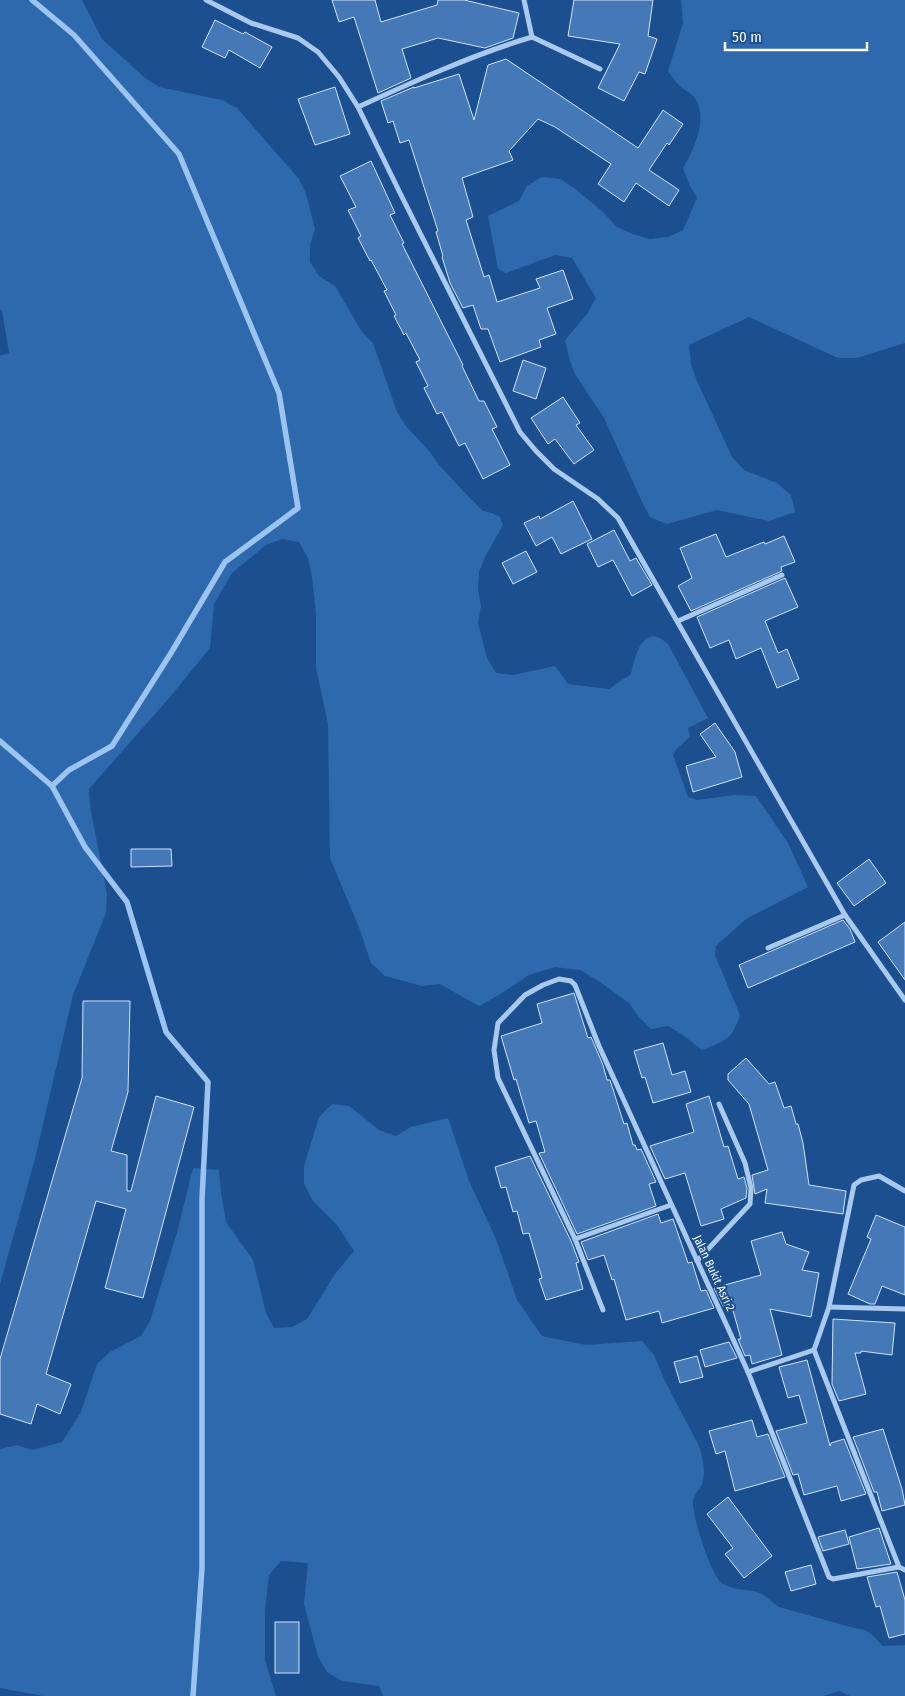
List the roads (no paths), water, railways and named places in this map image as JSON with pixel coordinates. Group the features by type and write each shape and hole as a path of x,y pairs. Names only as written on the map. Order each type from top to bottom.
{"street":[{"path":"206,0 251,23 298,38 318,52 339,77 358,107 520,432 554,469 598,499 618,518 845,915 905,1000"},
{"path":"524,0 532,37"},
{"path":"358,107 445,68 532,37 600,69"},
{"path":"678,621 782,576"},
{"path":"768,948 845,915"},
{"name":"Jalan Bukit Asri 2","path":"575,1239 498,1078 494,1050 498,1023 525,994 559,979 571,981 575,985 599,1046 748,1372 829,1577 833,1579 899,1567"},
{"path":"697,1261 750,1204 751,1188 745,1163 719,1104"},
{"path":"905,1191 880,1176 862,1180 854,1185 828,1307 814,1350 899,1567 905,1570"},
{"path":"603,1310 575,1239 671,1205"},
{"path":"828,1307 905,1309"},
{"path":"748,1372 814,1350"}],"waterway":[{"path":"32,0 74,35 179,154 279,393 298,508 225,562 171,653 112,746 69,770 52,786"},
{"path":"0,741 52,786 85,847 127,902 166,1032 208,1082 202,1199 202,1568 193,1696"}]}
